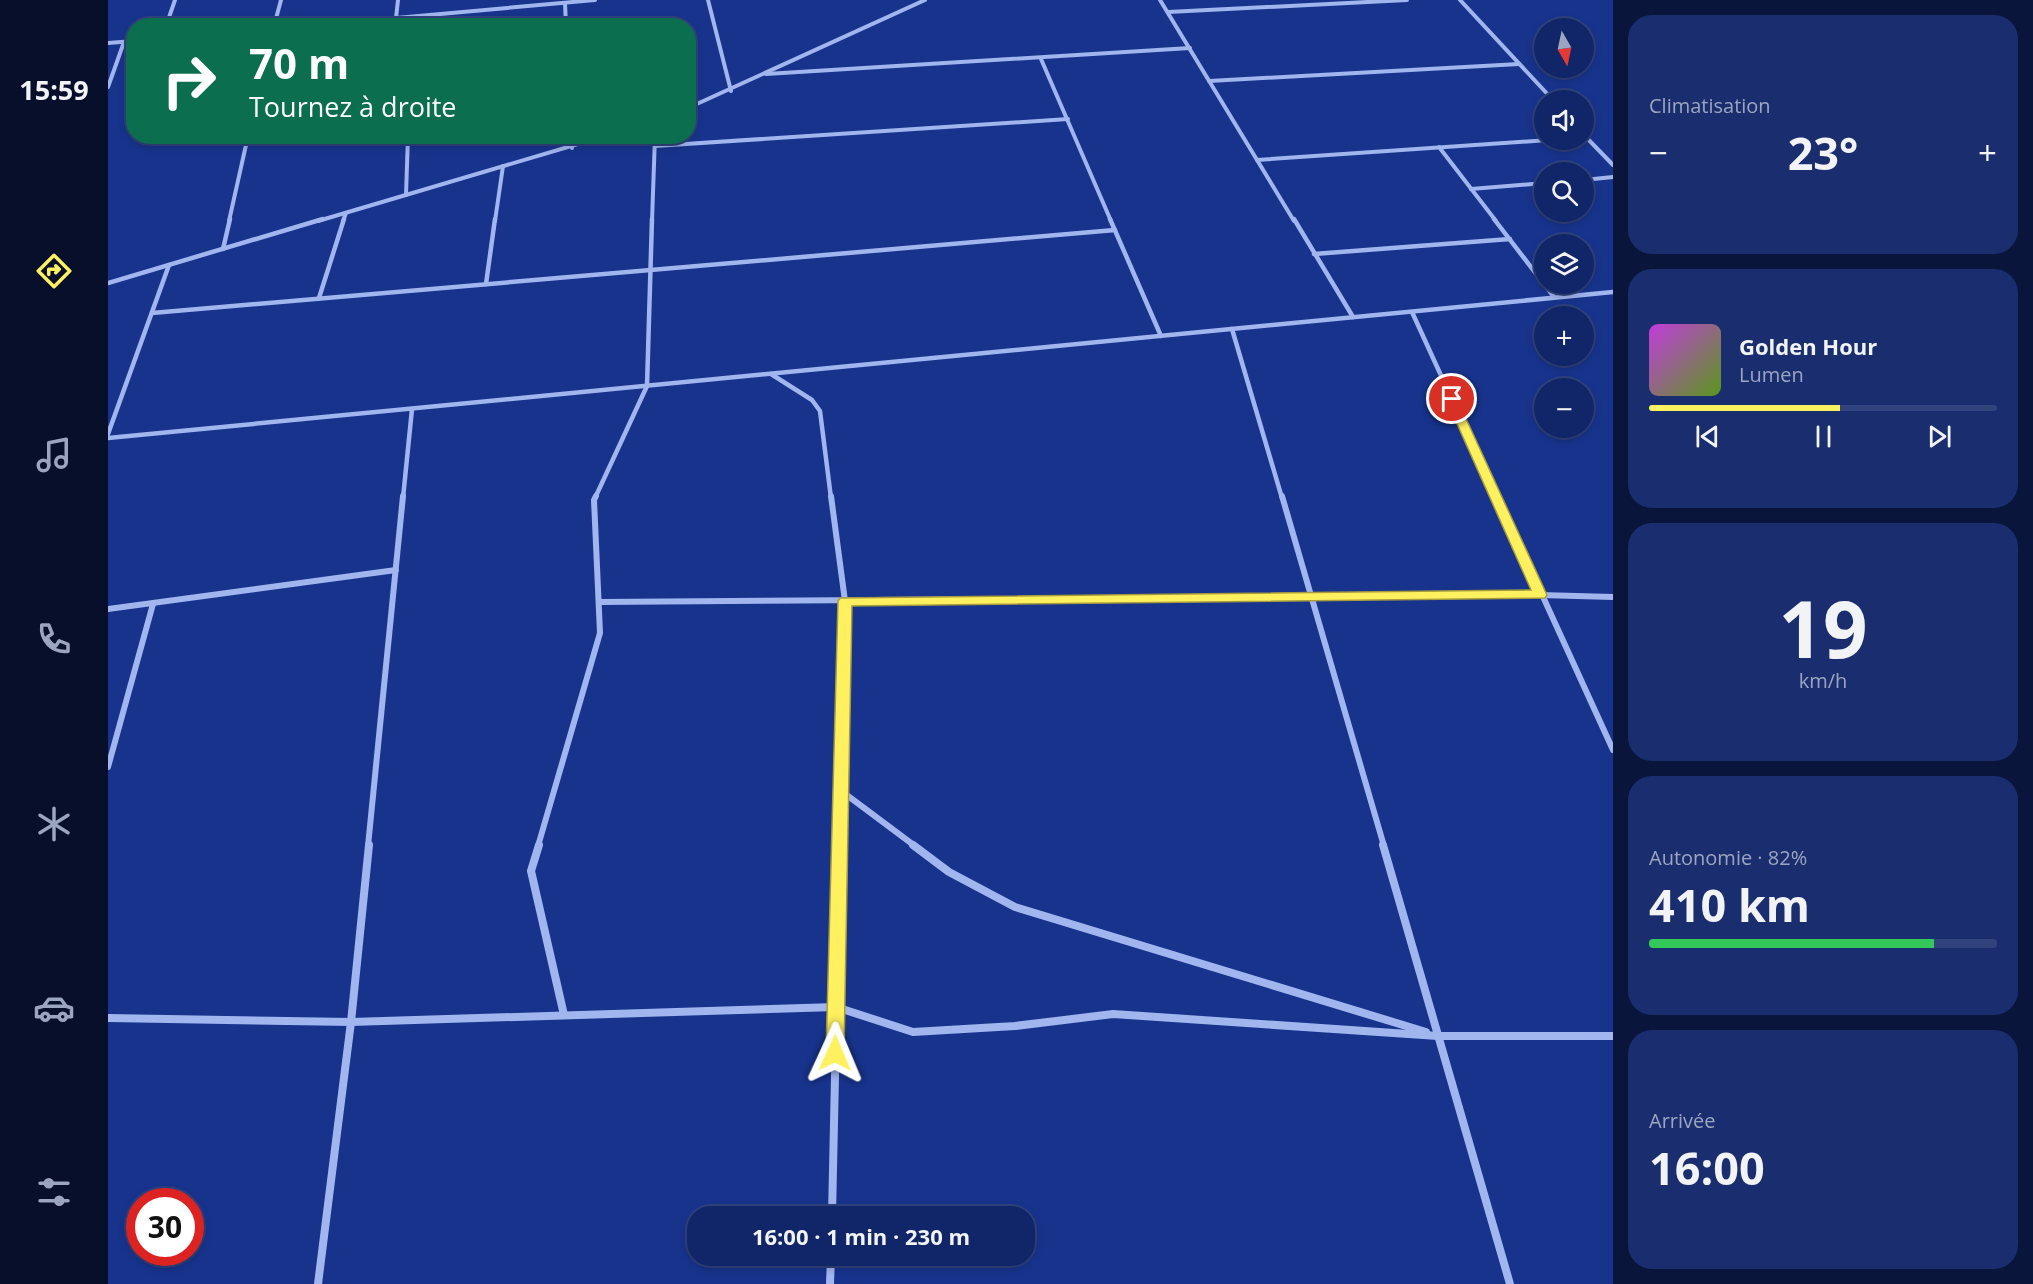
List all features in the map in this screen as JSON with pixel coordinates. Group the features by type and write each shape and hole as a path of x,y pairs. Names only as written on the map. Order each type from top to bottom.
{"street":[{"path":"169,18 175,0"},
{"path":"276,18 281,0"},
{"path":"398,0 396,18 595,0"},
{"path":"518,0 518,7"},
{"path":"708,0 730,91"},
{"path":"696,105 925,0"},
{"path":"1160,0 1353,317"},
{"path":"1316,0 1320,4"},
{"path":"1168,12 1407,0"},
{"path":"1460,0 1544,90"},
{"path":"565,3 566,18"},
{"path":"108,43 124,42 108,87"},
{"path":"766,74 1190,48"},
{"path":"1041,58 1161,336"},
{"path":"1209,81 1519,64"},
{"path":"696,143 1068,120"},
{"path":"1257,159 1534,141"},
{"path":"223,249 247,144"},
{"path":"406,195 408,144"},
{"path":"108,283 581,144"},
{"path":"564,1015 531,871 600,633 594,500 647,386 655,146 687,144"},
{"path":"1594,145 1613,165"},
{"path":"1438,147 1554,297"},
{"path":"486,284 503,166"},
{"path":"1594,179 1613,177"},
{"path":"1471,189 1534,184"},
{"path":"318,298 346,213"},
{"path":"152,313 1115,230"},
{"path":"1314,254 1510,239"},
{"path":"108,434 169,265"},
{"path":"108,438 1613,292"},
{"path":"1412,312 1613,750"},
{"path":"1232,329 1312,597 1510,1284"},
{"path":"771,374 812,400 820,411 845,601 832,1206"},
{"path":"318,1284 351,1022 412,409"},
{"path":"108,609 396,570"},
{"path":"599,602 1540,595 1613,597"},
{"path":"108,767 153,604"},
{"path":"840,790 949,872 1015,907 1438,1035"},
{"path":"108,1018 351,1022 836,1006 913,1032 1015,1026 1113,1014 1438,1035 1613,1035"},
{"path":"830,1284 831,1266"}],"route":[{"path":"835,1053 845,601 1540,595 1452,399"}]}
